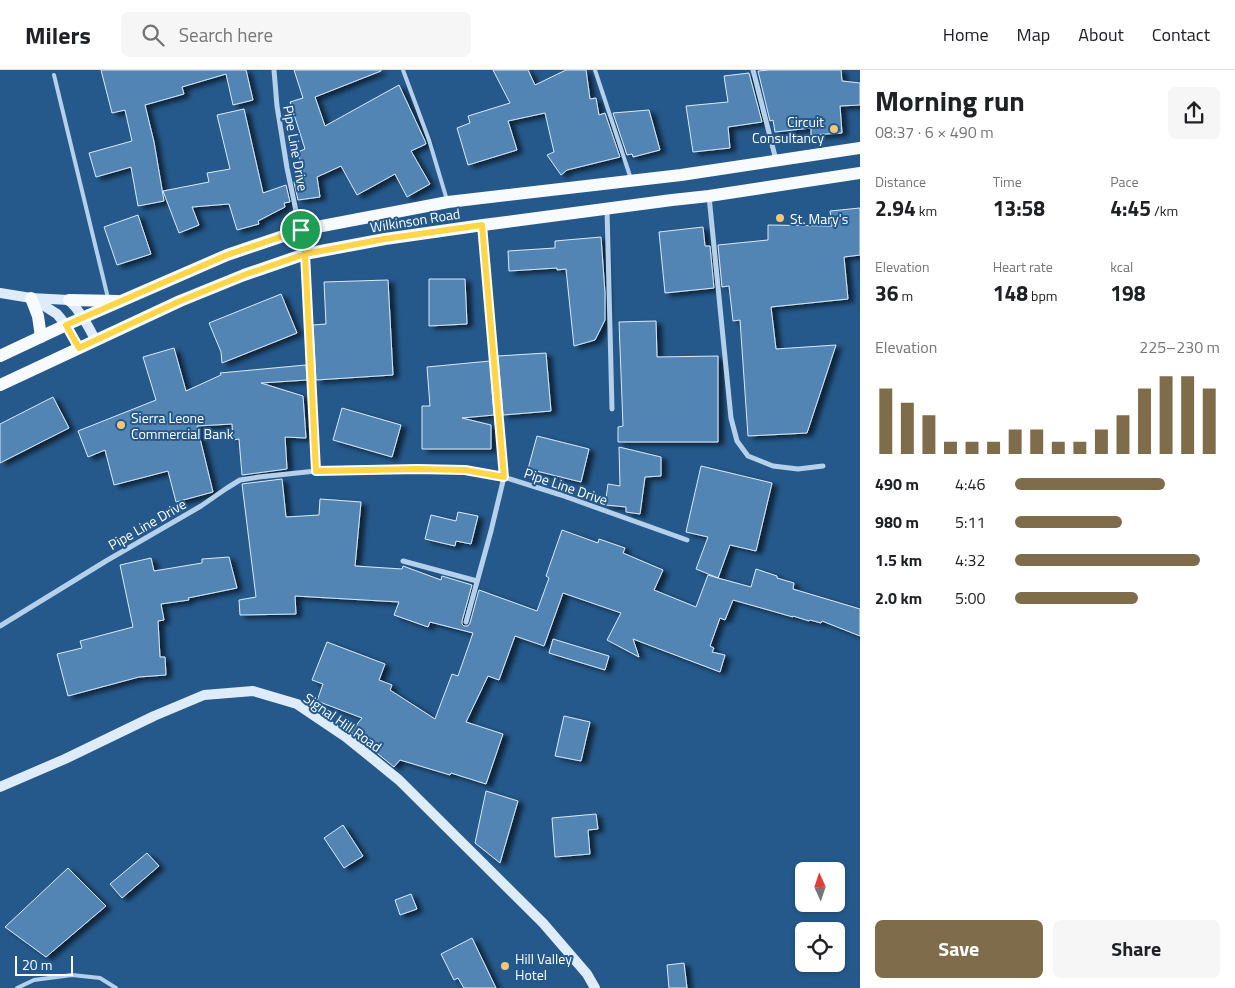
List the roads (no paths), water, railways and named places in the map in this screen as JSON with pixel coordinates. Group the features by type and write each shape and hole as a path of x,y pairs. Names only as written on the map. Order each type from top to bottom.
{"main road":[{"name":"Wilkinson Road","path":"0,356 227,255 301,230 448,202 681,175 860,148"},
{"name":"Wilkinson Road","path":"0,386 180,301 244,275 305,254 384,239 709,196 860,173"},
{"path":"0,293 31,298 123,301"},
{"path":"31,298 57,314 66,325 79,348"},
{"path":"31,298 38,316 41,337"},
{"path":"69,300 84,318 96,341"},
{"name":"Signal Hill Road","path":"0,787 65,760 154,716 204,695 254,691 297,704 346,737 399,780 543,923 587,974 595,988"}],"street":[{"name":"Pipe Line Drive","path":"274,70 277,106 287,168 305,254"},
{"path":"753,70 776,160"},
{"path":"709,196 731,418 737,441 748,456 773,466 798,469 823,466"},
{"path":"607,209 612,409"},
{"path":"466,622 504,477 482,225"},
{"path":"305,254 316,471"},
{"name":"Pipe Line Drive","path":"0,626 106,560 201,506 240,480 259,477 316,471 465,470 504,477 561,495 686,540"},
{"path":"403,561 477,581"}],"lane":[{"path":"403,70 429,140 448,202"},
{"path":"595,70 631,181"},
{"path":"54,75 109,301"},
{"path":"17,988 34,980 72,975 100,978 116,988"}],"place":[{"name":"Circuit Consultancy","path":"834,129"},
{"name":"St. Mary's","path":"780,218"},
{"name":"Sierra Leone Commercial Bank","path":"121,425"},
{"name":"Hill Valley Hotel","path":"505,966"}]}
